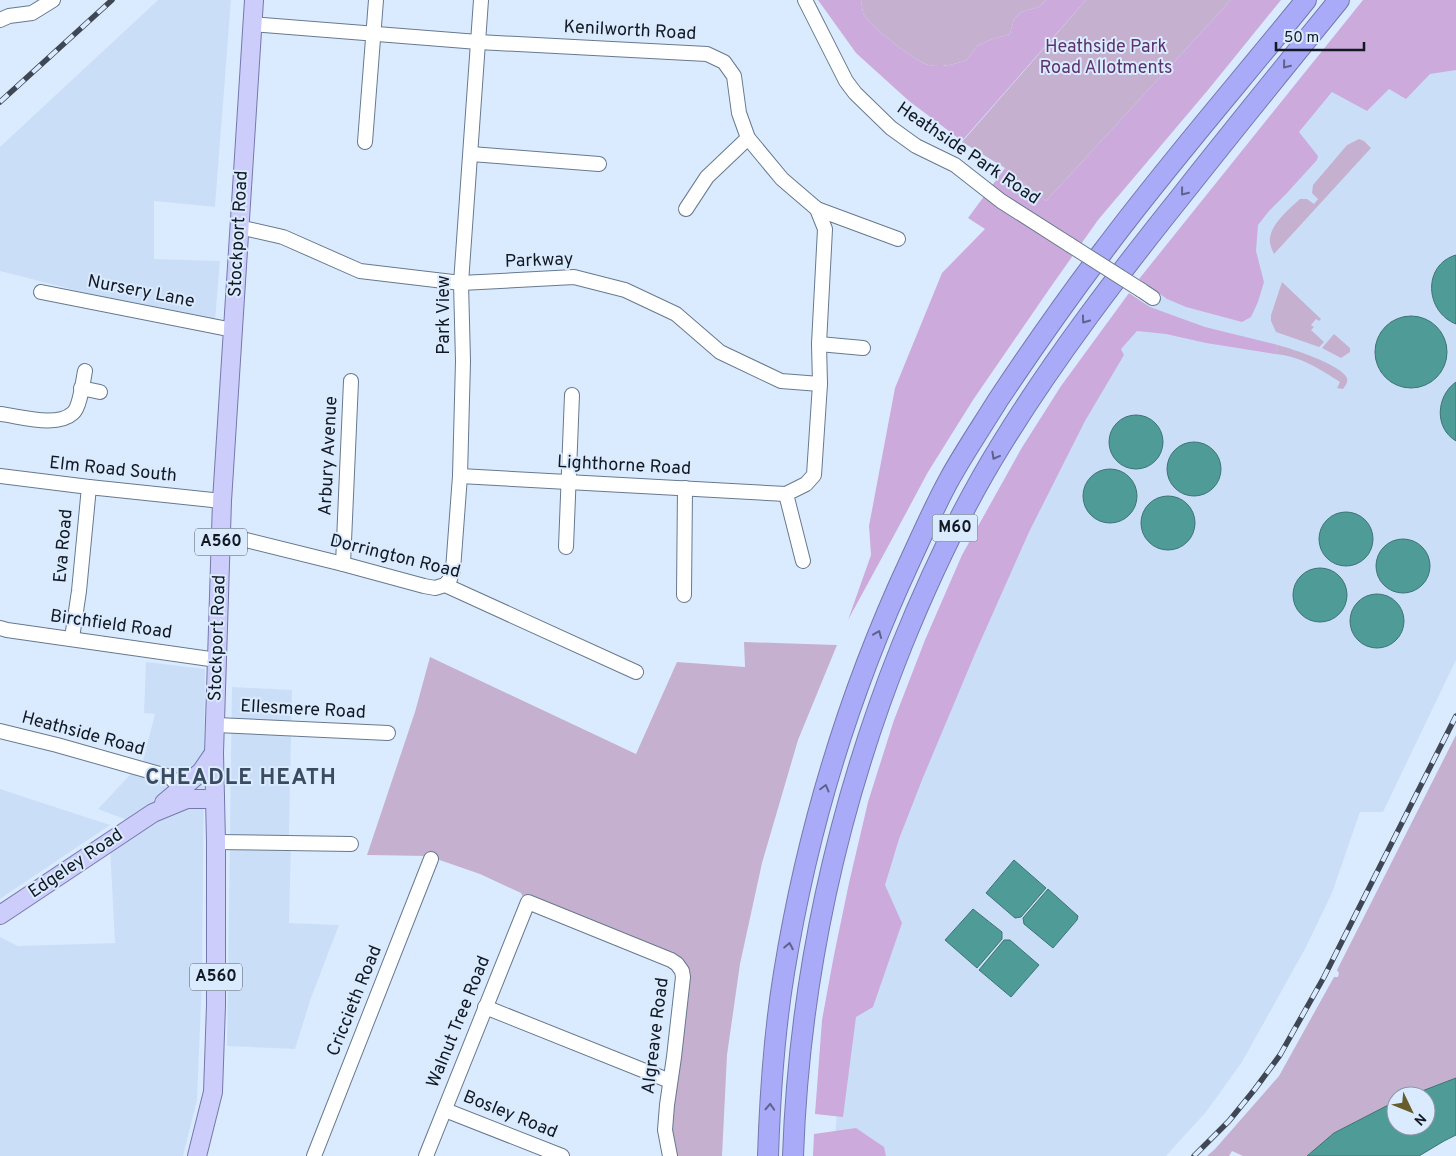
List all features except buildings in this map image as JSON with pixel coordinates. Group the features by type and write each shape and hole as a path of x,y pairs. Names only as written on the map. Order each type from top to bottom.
{"highway":[{"name":"M60","path":"768,1156 770,1100 776,1033 784,974 803,869 829,771 856,690 902,578 950,478 1036,342 1105,248 1306,0"},
{"name":"M60","path":"793,1156 802,1041 827,885 850,796 882,694 927,586 951,537 1000,447 1047,373 1125,266 1338,0"}],"main road":[{"name":"Stockport Road","path":"197,1156 213,1092 216,1005 214,753 222,501 254,0"},
{"name":"Edgeley Road","path":"153,813 178,784 200,772 214,753"},
{"path":"178,784 215,791"},
{"name":"Edgeley Road","path":"0,915 153,813 187,799 210,799 215,791"},
{"name":"A560","path":"198,798 206,808 208,834 216,842"}],"street":[{"path":"3,14 32,13 53,0"},
{"path":"365,142 376,0"},
{"name":"Park View","path":"445,585 450,579 452,570 460,476 463,360 462,283 481,0"},
{"name":"Heathside Park Road","path":"805,0 846,81 855,93 891,128 916,146 955,165 1001,201 1147,294"},
{"name":"Kenilworth Road","path":"252,24 478,42 707,54 724,62 734,76 739,113 748,138 782,179 817,209"},
{"path":"686,209 707,177 748,138"},
{"path":"471,154 599,164"},
{"path":"817,209 898,239"},
{"path":"803,562 786,494 806,484 814,475 820,384 819,344 825,229 817,209"},
{"name":"Parkway","path":"239,227 283,237 360,271 462,283 574,277 625,290 676,314 720,352 781,381 820,384"},
{"name":"Nursery Lane","path":"41,292 233,330"},
{"path":"819,344 863,348"},
{"path":"0,414 48,422 73,413 77,407 85,371"},
{"name":"Arbury Avenue","path":"343,564 351,380"},
{"path":"81,388 100,392"},
{"path":"566,547 572,395"},
{"name":"Elm Road South","path":"0,476 222,501"},
{"name":"Lighthorne Road","path":"460,476 786,494"},
{"name":"Eva Road","path":"72,638 79,591 89,487"},
{"path":"684,595 685,488"},
{"name":"Dorrington Road","path":"222,534 424,586 435,588 445,585 636,672"},
{"name":"Birchfield Road","path":"0,628 217,660"},
{"name":"Ellesmere Road","path":"216,725 388,733"},
{"name":"Heathside Road","path":"0,731 178,784"},
{"path":"216,842 351,844"},
{"name":"Criccieth Road","path":"314,1156 431,859"},
{"name":"Walnut Tree Road","path":"426,1156 528,902"},
{"name":"Algreave Road","path":"528,902 671,960 678,964 682,971 683,977 665,1130 670,1156"},
{"path":"485,1007 670,1081"},
{"name":"Bosley Road","path":"445,1110 562,1156"}],"shaded area":[{"path":"158,0 231,0 215,207 154,201 154,259 220,261 215,321 152,310 0,271 0,147"},
{"path":"818,0 861,0 864,15 884,35 923,63 939,66 967,60 977,46 1010,34 1014,19 1021,12 1039,7 1046,0 1086,0 962,141 909,101 856,53"},
{"path":"1231,0 1281,0 1098,220 1050,288 973,400 928,472 848,620 871,555 869,526 895,388 942,273 985,229 968,218 1005,168 1046,201"},
{"path":"1363,0 1456,0 1456,70 1430,74 1406,99 1389,89 1367,111 1332,92 1299,132 1318,156 1317,160 1258,225 1256,251 1264,282 1251,317 1242,322 1186,307 1167,299 1139,279"},
{"path":"1409,0 1456,0 1456,660 1383,812 1360,812 1332,893 1305,949 1242,1062 1206,1112 1166,1156 834,1156 843,1008 867,852 1124,327 1282,152"},
{"path":"1456,255 1456,324 1438,310 1433,300 1432,289 1433,278 1437,268 1445,260"},
{"path":"1129,293 1150,307 1205,327 1278,345 1275,354 1206,343 1166,334 1137,331 1121,349 1124,355 1085,421 1029,532 977,649 899,839 885,885 902,923 873,1007 856,1017 843,1117 815,1114 822,1020 834,955 868,802 894,720 925,640 962,555 1021,449 1061,386"},
{"path":"1411,316 1425,319 1437,326 1444,338 1447,352 1444,366 1437,378 1425,385 1411,388 1397,385 1385,378 1378,366 1375,352 1378,338 1385,326 1397,319"},
{"path":"1456,382 1456,441 1444,428 1440,412 1444,395"},
{"path":"1136,415 1146,417 1155,423 1161,432 1163,442 1161,452 1155,461 1146,467 1136,469 1126,467 1117,461 1111,452 1109,442 1111,432 1117,423 1126,417"},
{"path":"1194,442 1204,444 1213,450 1219,459 1221,469 1219,479 1213,488 1204,494 1194,496 1184,494 1175,488 1169,479 1167,469 1169,459 1175,450 1184,444"},
{"path":"1110,469 1120,471 1129,477 1135,486 1137,496 1135,506 1129,515 1120,521 1110,523 1100,521 1091,515 1085,506 1083,496 1085,486 1091,477 1100,471"},
{"path":"1168,496 1178,498 1187,504 1193,513 1195,523 1193,533 1187,542 1178,548 1168,550 1158,548 1149,542 1143,533 1141,523 1143,513 1149,504 1158,498"},
{"path":"1346,512 1356,514 1365,520 1371,529 1373,539 1371,549 1365,558 1356,564 1346,566 1336,564 1327,558 1321,549 1319,539 1321,529 1327,520 1336,514"},
{"path":"1403,539 1413,541 1422,547 1428,556 1430,566 1428,576 1422,585 1413,591 1403,593 1393,591 1384,585 1378,576 1376,566 1378,556 1384,547 1393,541"},
{"path":"1320,568 1330,570 1339,576 1345,585 1347,595 1345,605 1339,614 1330,620 1320,622 1310,620 1301,614 1295,605 1293,595 1295,585 1301,576 1310,570"},
{"path":"1377,594 1387,596 1396,602 1402,611 1404,621 1402,631 1396,640 1387,646 1377,648 1367,646 1358,640 1352,631 1350,621 1352,611 1358,602 1367,596"},
{"path":"146,662 205,669 202,980 197,1100 183,1156 0,1156 0,937 18,946 115,943 110,847 127,820 98,809 143,761 155,714 144,713"},
{"path":"232,687 292,690 289,923 339,925 311,998 295,1049 227,1046"},
{"path":"0,789 110,825 0,899"},
{"path":"1014,860 1046,888 1021,917 1015,918 986,893"},
{"path":"1048,889 1078,916 1077,920 1053,948 1024,924 1023,918"},
{"path":"973,909 1002,932 1002,939 977,968 945,940"},
{"path":"1004,940 1010,940 1039,965 1011,997 979,970"},
{"path":"1456,1078 1456,1135 1419,1156 1307,1156 1334,1133 1386,1106 1386,1136 1436,1136 1435,1086"},
{"path":"856,1128 884,1147 886,1156 813,1156 814,1134"}],"green space":[{"path":"861,0 1046,0 1039,7 1021,12 1014,19 1010,34 977,46 967,60 939,66 923,63 884,35 864,15"},
{"name":"Heathside Park Road Allotments","path":"1086,0 1231,0 1046,201 1005,168 962,142"},
{"path":"1359,139 1371,148 1274,254 1270,238 1277,222 1300,199 1307,199 1314,204 1318,199 1312,193 1313,185 1347,145"},
{"path":"1282,282 1321,319 1319,321 1316,319 1311,325 1314,327 1311,330 1324,342 1319,347 1276,332 1271,321 1271,315"},
{"path":"1334,334 1350,348 1350,352 1341,358 1322,348"},
{"path":"1278,345 1326,362 1343,373 1347,378 1346,385 1343,389 1337,388 1340,382 1317,368 1293,357 1275,354"},
{"path":"744,642 837,645 798,740 762,863 740,964 727,1055 722,1156 675,1156 669,1128 686,972 525,901 521,893 480,874 428,856 367,855 415,712 430,657 636,754 677,662 745,667"},
{"path":"1456,735 1456,1078 1435,1086 1386,1086 1386,1106 1334,1133 1307,1156 1243,1156 1232,1151 1229,1156 1207,1156 1279,1076 1334,977 1338,977 1339,973 1337,970"}],"railway":[{"path":"0,102 112,0"},
{"path":"1194,1156 1229,1121 1280,1055 1324,977 1456,716"}],"district":[{"name":"CHEADLE HEATH","path":"241,778"}]}
